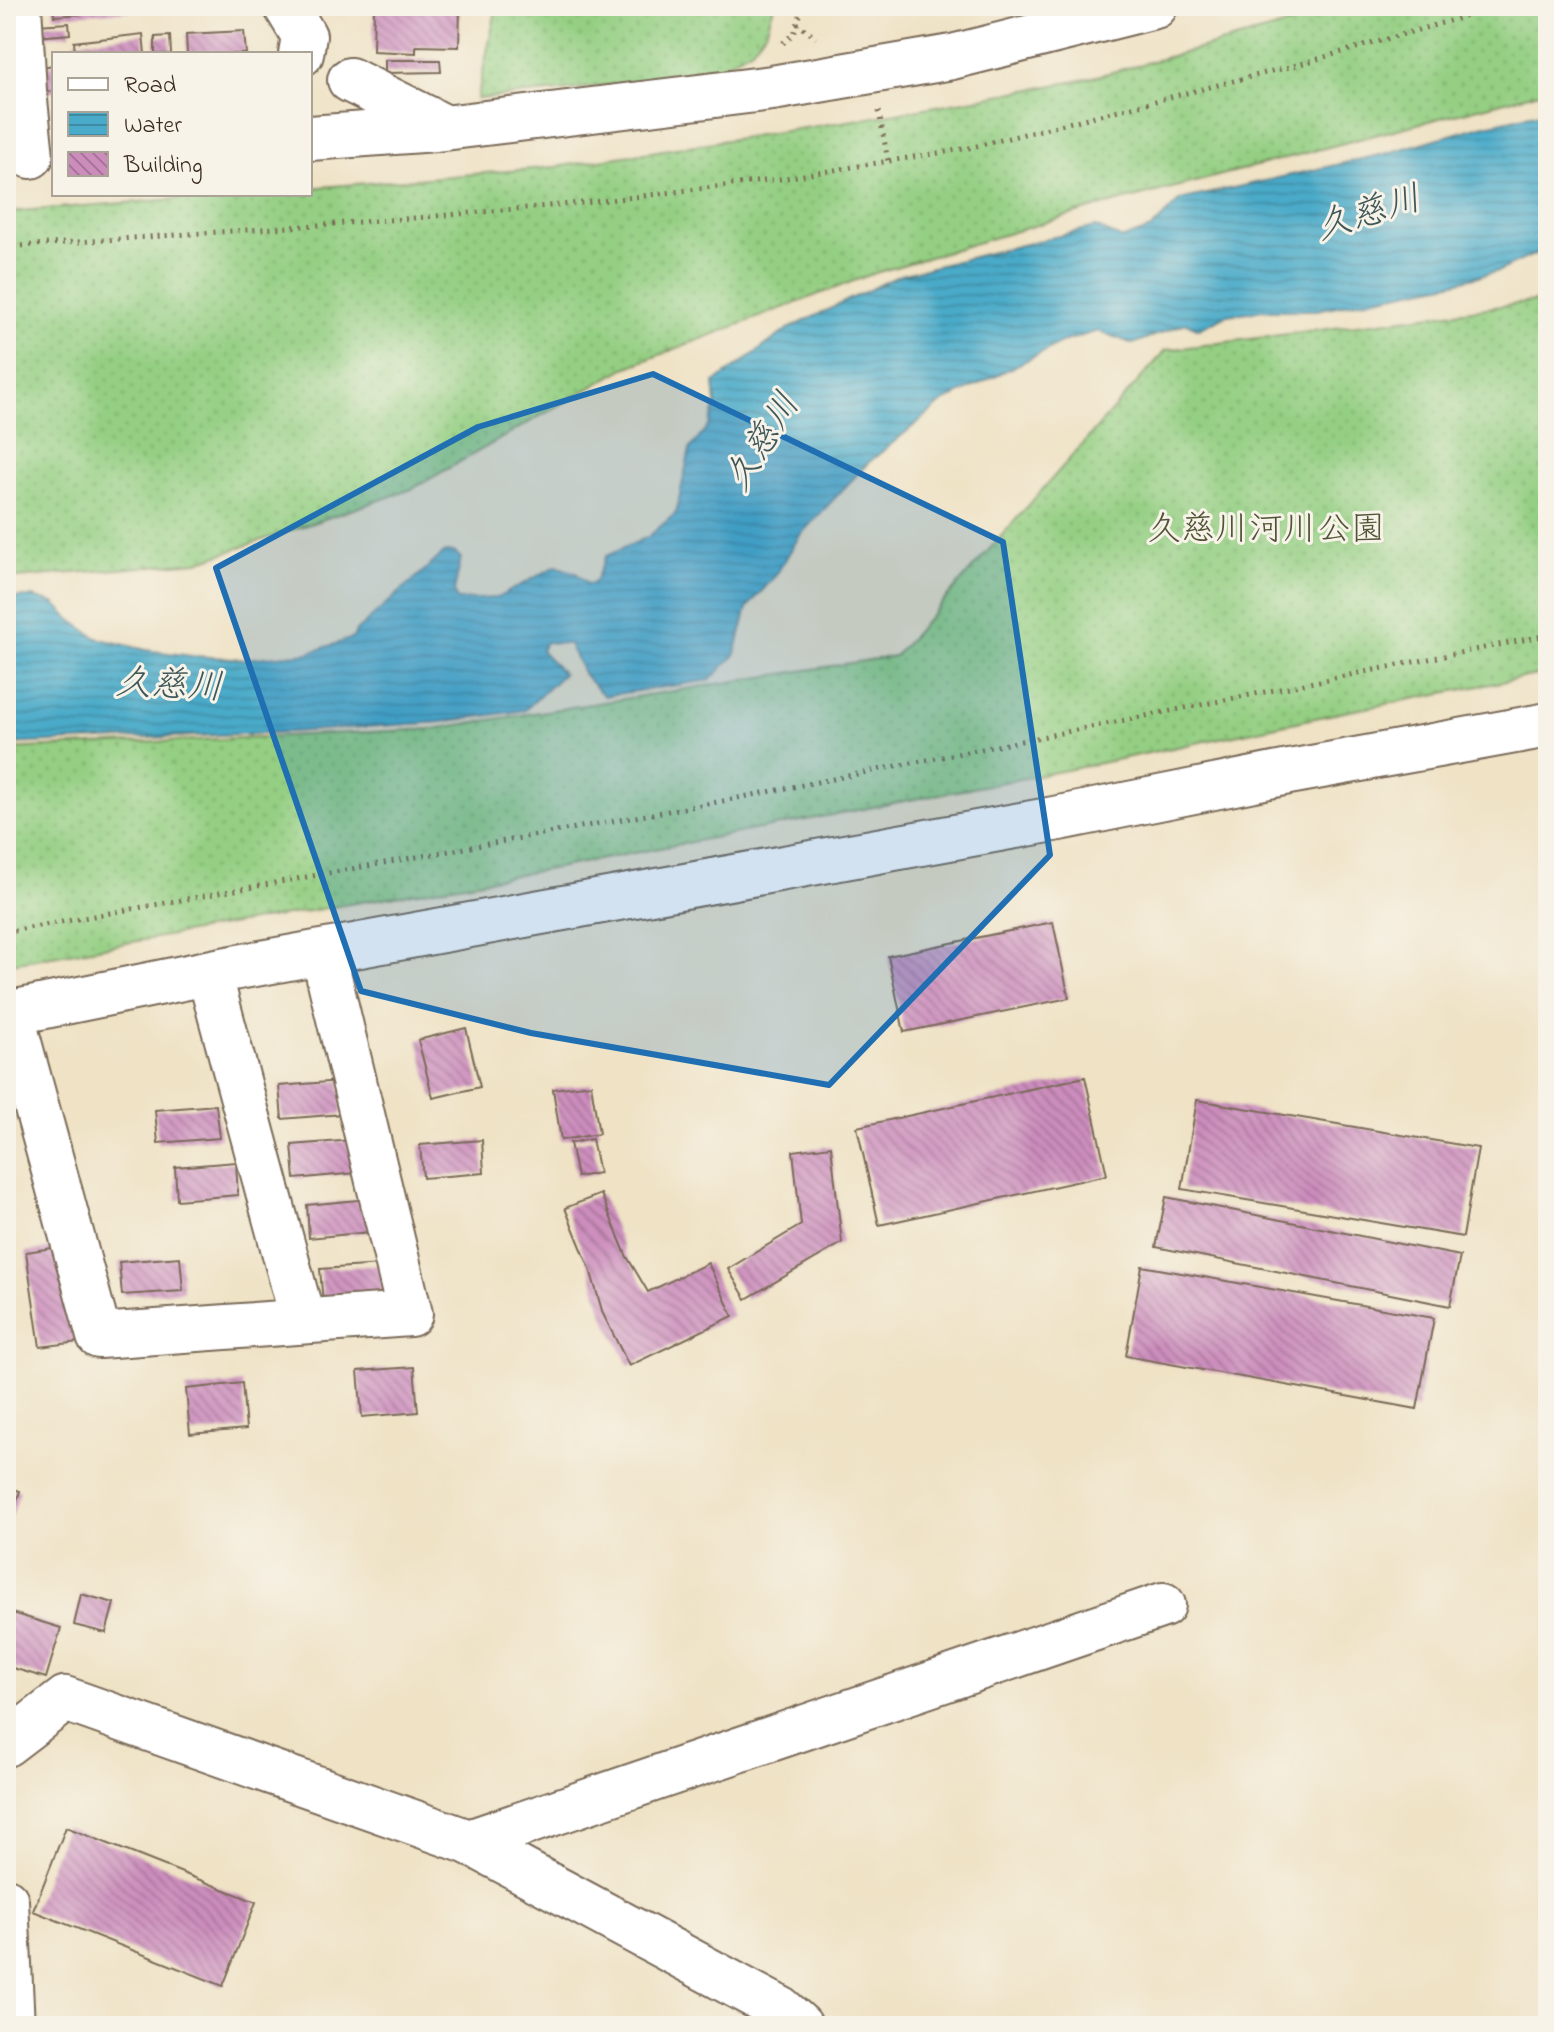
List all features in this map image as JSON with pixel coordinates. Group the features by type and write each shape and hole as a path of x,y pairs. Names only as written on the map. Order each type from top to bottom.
{"street":[{"path":"19,6 30,156"},
{"path":"286,6 304,36 301,52"},
{"path":"312,138 444,127 772,88 952,57 1135,8"},
{"path":"350,80 444,127"},
{"path":"323,952 410,1314 99,1336 9,1013 209,973 323,952 1054,819 1548,725"},
{"path":"209,973 303,1321"},
{"path":"469,1842 1163,1605"},
{"path":"6,1744 65,1699 469,1842 782,2010 800,2026"},
{"path":"6,1901 12,2026"}],"path":[{"path":"6,247 593,202 779,179 969,148 1297,65 1501,6"},
{"path":"6,932 738,798 1548,635"}],"highlighted area":[{"path":"653,374 1003,542 1050,855 829,1085 531,1033 361,991 216,568 478,427"}],"green space":[{"path":"497,6 774,6 767,29 752,49 711,72 477,99"},
{"path":"1359,6 1548,6 1548,90 1087,210 872,274 625,368 412,489 198,562 6,579 6,212 217,196 312,196 312,188 555,167 880,116 1082,80"},
{"name":"久慈川河川公園","path":"1548,300 1548,673 556,868 6,964 6,749 433,729 895,656 1166,350"}],"water":[{"name":"久慈川","path":"1548,111 1548,248 1499,271 1451,283 1317,310 1263,310 1227,315 1199,329 1186,323 1133,344 1098,331 1065,341 943,402 868,463 800,535 776,575 747,608 735,655 710,680 604,696 584,675 569,644 546,642 541,650 563,674 525,710 442,722 6,744 6,598 32,597 54,603 97,638 146,650 246,659 308,653 353,638 356,631 445,552 454,552 461,558 454,592 457,600 497,598 556,566 576,573 588,584 595,582 606,556 648,537 676,513 690,449 709,426 716,405 714,383 788,329 900,275 1095,227 1123,239 1151,229 1180,200 1384,154 1481,126"}],"building":[{"path":"53,6 144,6 144,10 54,16"},
{"path":"374,6 460,6 459,47 416,46 416,53 373,51"},
{"path":"69,23 70,34 37,37 36,25"},
{"path":"244,31 246,52 187,52 186,34"},
{"path":"143,34 145,52 75,52 74,42"},
{"path":"170,36 171,52 155,52 155,37"},
{"path":"385,60 440,60 441,72 385,73"},
{"path":"52,65 52,91 44,92 41,67"},
{"path":"1053,922 1069,998 904,1032 888,956"},
{"path":"466,1028 480,1087 433,1098 418,1040"},
{"path":"1085,1077 1107,1175 879,1225 857,1127"},
{"path":"340,1081 342,1114 282,1119 279,1086"},
{"path":"591,1084 599,1134 561,1140 553,1089"},
{"path":"1197,1100 1478,1148 1463,1237 1182,1189"},
{"path":"216,1105 220,1138 158,1143 155,1110"},
{"path":"592,1139 599,1173 577,1177 570,1143"},
{"path":"353,1140 356,1173 295,1179 292,1145"},
{"path":"482,1140 484,1173 423,1178 420,1145"},
{"path":"831,1146 842,1243 746,1299 728,1269 801,1225 793,1151"},
{"path":"236,1162 238,1195 177,1200 175,1167"},
{"path":"601,1194 626,1255 648,1292 708,1263 733,1316 629,1366 603,1314 590,1269 565,1208"},
{"path":"1166,1197 1460,1256 1450,1306 1156,1247"},
{"path":"368,1199 370,1232 309,1238 307,1205"},
{"path":"65,1246 79,1342 40,1347 26,1252"},
{"path":"180,1257 183,1291 122,1295 119,1262"},
{"path":"381,1265 384,1298 323,1303 320,1269"},
{"path":"1142,1266 1434,1318 1417,1409 1126,1356"},
{"path":"414,1367 418,1412 362,1417 358,1371"},
{"path":"242,1383 246,1429 190,1434 186,1389"},
{"path":"6,1486 20,1491 7,1532 6,1532"},
{"path":"81,1594 114,1603 106,1633 74,1625"},
{"path":"6,1611 61,1628 46,1678 6,1666"},
{"path":"66,1827 256,1902 223,1986 33,1911"}]}
